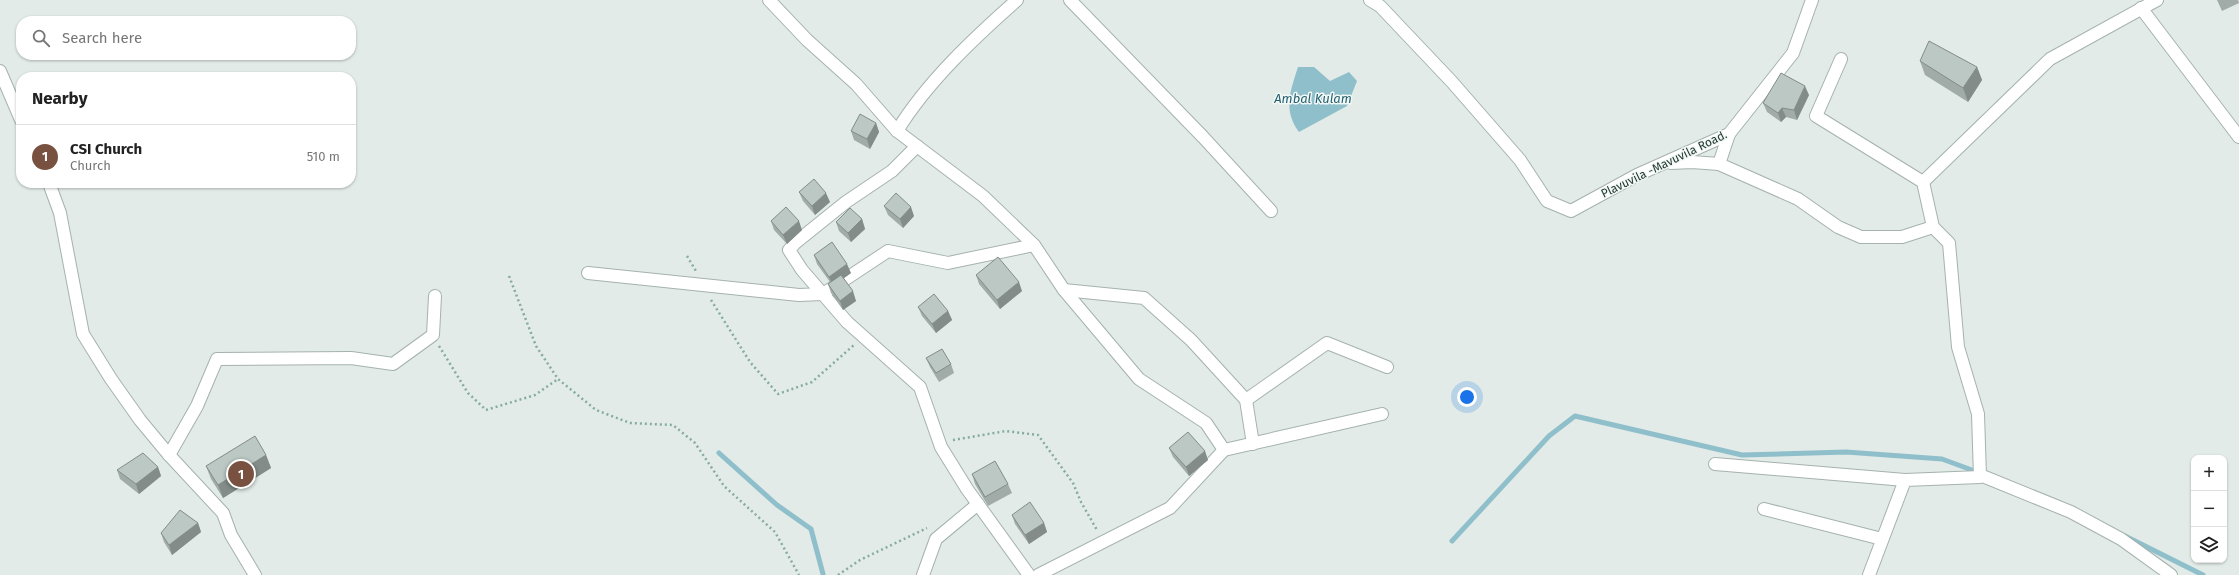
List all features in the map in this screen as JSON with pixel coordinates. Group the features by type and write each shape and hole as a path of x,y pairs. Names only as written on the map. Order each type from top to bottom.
{"street":[{"path":"769,0 807,40 856,84 897,131 983,196 1034,246 1064,290 1138,379 1206,423 1224,450"},
{"path":"897,131 914,103 993,22 1017,0"},
{"path":"1070,0 1203,137 1271,211"},
{"name":"Plavuvila -Mavuvila Road.","path":"1370,0 1380,6 1457,88 1520,160 1547,201 1572,211 1637,175 1729,134 1793,53 1812,0"},
{"path":"1923,182 2050,59 2157,0"},
{"path":"2141,8 2239,137"},
{"path":"1842,59 1816,116 1923,182 1933,227 1949,243 1958,347 1978,414 1980,476"},
{"path":"0,71 16,108"},
{"path":"1719,164 1729,134"},
{"path":"917,146 892,171 846,202 789,249 802,270 847,322 920,387 939,443 978,504 1029,575"},
{"path":"1662,164 1692,162 1719,164 1798,199 1838,227 1861,237 1902,238 1933,227"},
{"path":"51,188 60,214 83,334 111,379 140,420 169,455 223,513 231,536 255,575"},
{"path":"588,273 799,294 823,294 888,251 948,263 1034,246"},
{"path":"1064,290 1144,298 1191,340 1246,400 1253,444"},
{"path":"169,455 197,406 217,359 350,358 392,364 433,335 435,296"},
{"path":"1246,400 1327,343 1387,367"},
{"path":"1038,575 1170,508 1224,450 1382,414"},
{"path":"1715,464 1905,480 1980,476 2071,512 2121,539 2171,575"},
{"path":"1869,575 1905,480"},
{"path":"923,575 936,539 978,504"},
{"path":"1764,509 1882,539"}],"path":[{"path":"687,256 722,319 750,362 778,394 812,382 864,337"},
{"path":"509,276 536,346 558,379 596,410 630,424 673,426 695,443 724,486 774,532 799,575"},
{"path":"433,335 468,393 486,410 535,395 558,379"},
{"path":"939,443 1006,431 1038,435 1073,482 1081,502 1103,541"},
{"path":"838,575 860,560 874,555 924,529 938,527 948,529"}],"water":[{"name":"Ambal Kulam","path":"1298,67 1314,67 1330,81 1349,72 1357,81 1347,106 1299,132 1291,116 1290,108 1291,93"}],"building":[{"path":"1929,41 1977,67 1963,88 1920,61"},
{"path":"1781,73 1805,86 1794,110 1782,108 1778,113 1763,103"},
{"path":"860,114 876,123 867,139 851,131"},
{"path":"814,179 826,193 812,206 799,192"},
{"path":"896,193 911,207 900,219 884,206"},
{"path":"786,207 799,221 783,235 771,221"},
{"path":"850,208 862,219 848,233 836,222"},
{"path":"832,242 847,264 829,277 814,255"},
{"path":"998,257 1019,282 997,300 976,275"},
{"path":"841,275 853,291 840,301 828,284"},
{"path":"934,294 948,311 932,324 918,307"},
{"path":"942,349 951,364 936,373 926,358"},
{"path":"1188,432 1205,451 1186,467 1169,448"},
{"path":"255,436 266,455 218,485 206,466"},
{"path":"143,453 158,467 136,484 117,470"},
{"path":"995,461 1008,484 985,497 972,474"},
{"path":"1030,502 1044,523 1025,535 1012,515"},
{"path":"180,510 198,523 169,545 161,533"}],"waterway":[{"path":"1452,541 1549,436 1575,416 1742,455 1846,452 1942,459 1980,473"},
{"path":"719,453 777,505 811,529 823,574"},
{"path":"2125,536 2203,575"}],"place":[{"name":"CSI Church","path":"241,474"}]}
